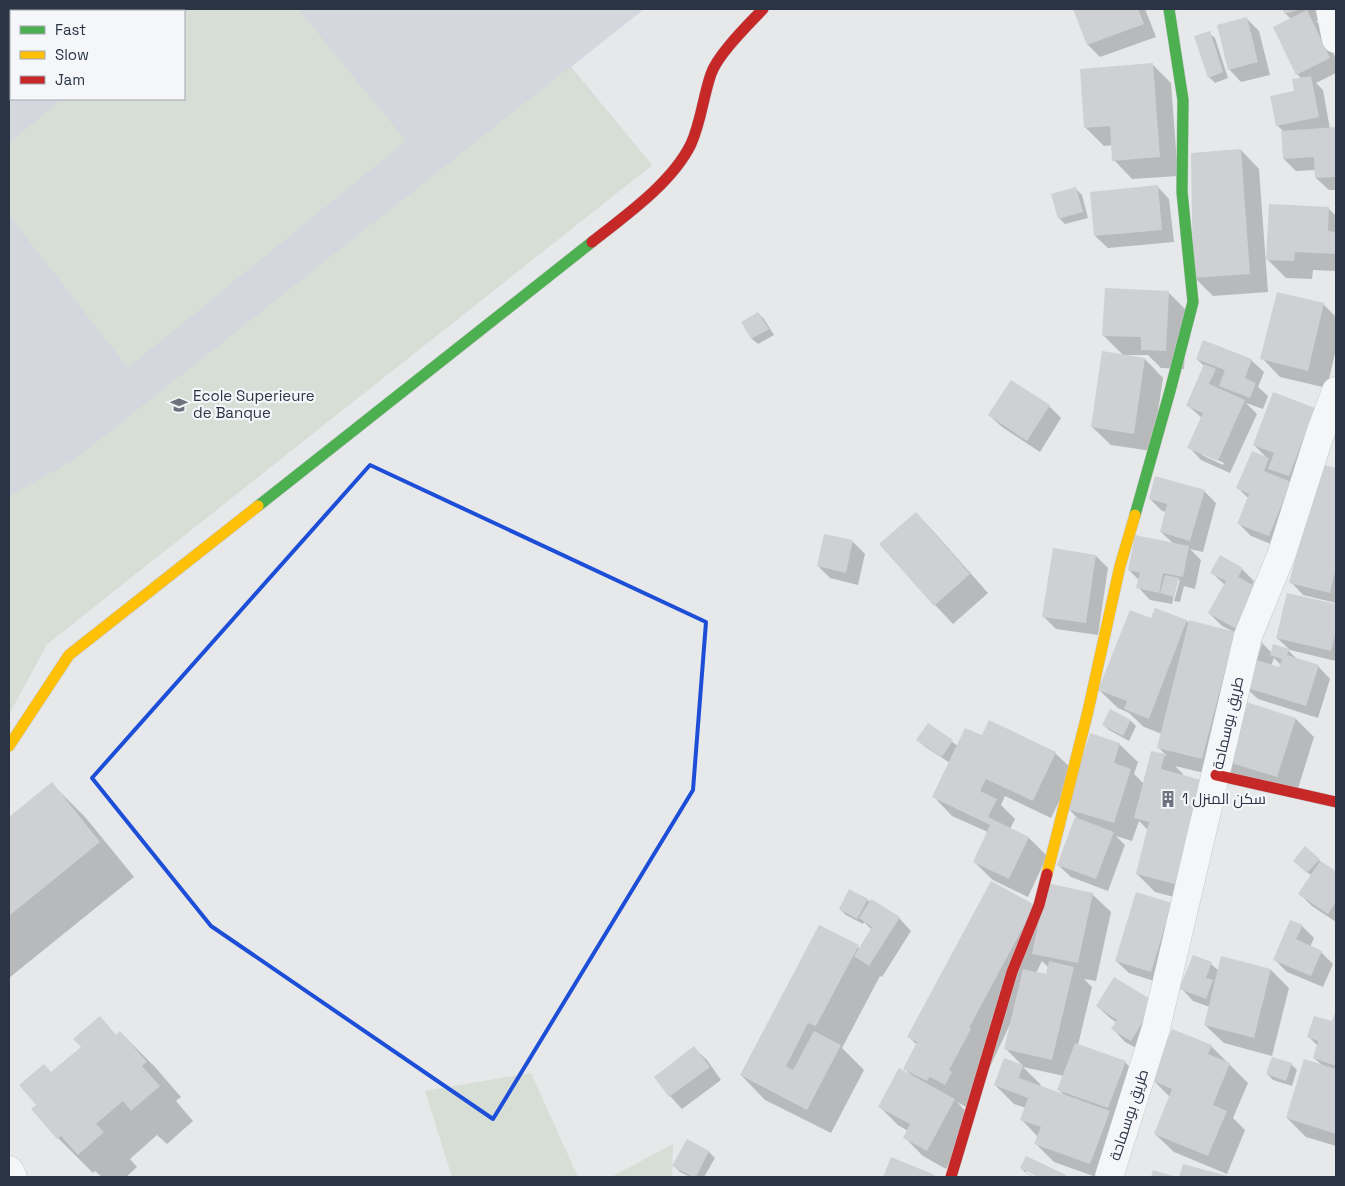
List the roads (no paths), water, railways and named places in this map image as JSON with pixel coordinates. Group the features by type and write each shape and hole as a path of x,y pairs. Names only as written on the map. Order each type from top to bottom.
{"street":[{"path":"9,746 69,655 649,197 674,169 691,144 704,104 711,73 727,49 763,9"},
{"path":"951,1177 1012,972 1039,905 1088,711 1120,566 1170,391 1193,302 1182,192 1183,100 1169,9"},
{"path":"1330,9 1336,39"},
{"name":"طريق بوسماحة","path":"1109,1177 1156,1028 1248,636 1328,435 1336,391"},
{"path":"1216,775 1336,802"},
{"path":"9,1170 13,1177"}],"place":[{"name":"Ecole Superieure de Banque","path":"179,405"},
{"name":"سكن المنزل 1","path":"1168,799"}]}
